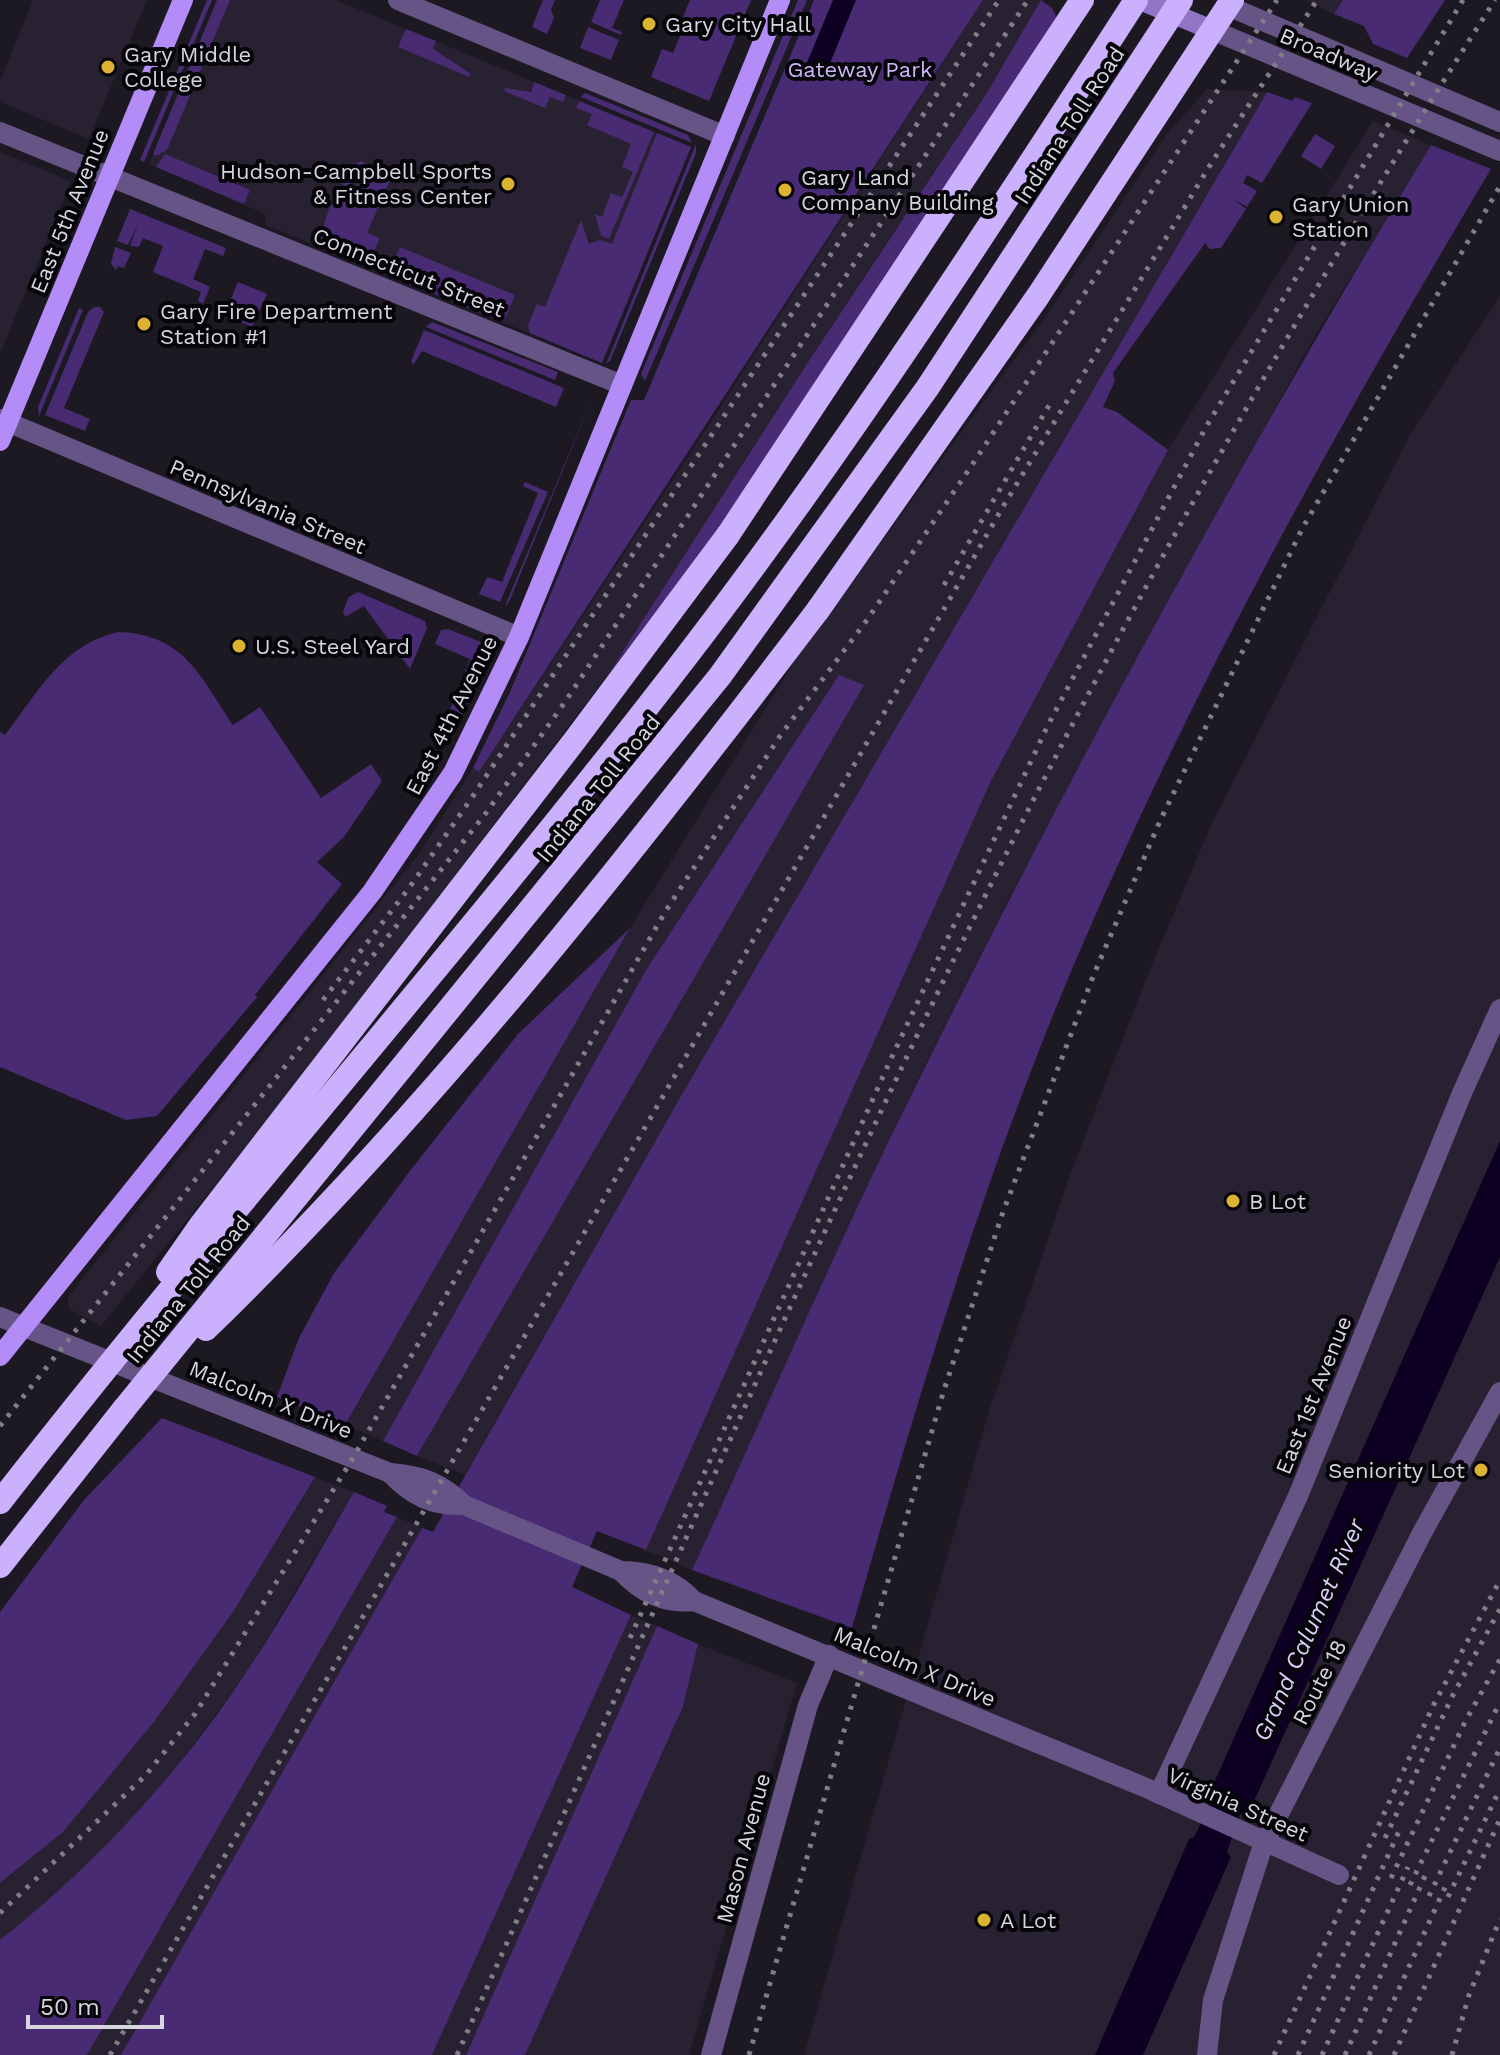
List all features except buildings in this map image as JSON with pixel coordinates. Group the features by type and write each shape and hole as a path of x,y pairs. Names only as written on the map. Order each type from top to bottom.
{"highway":[{"path":"85,1395 200,1226 575,740 728,535 1082,0"},
{"name":"Indiana Toll Road","path":"0,1502 593,777 690,652 800,504 898,362 1138,0"},
{"name":"Indiana Toll Road","path":"0,1566 720,676 928,387 1181,0"},
{"path":"124,1409 258,1277 384,1141 552,949 663,812 818,610 1038,296 1212,30 1225,2"}],"main road":[{"name":"East 5th Avenue","path":"3,427 183,0"},
{"name":"East 4th Avenue","path":"0,1356 381,880 453,773 519,637 780,0"},
{"name":"Broadway","path":"1138,0 1212,30"}],"street":[{"path":"398,0 725,136"},
{"name":"Broadway","path":"1225,2 1500,122"},
{"name":"Broadway","path":"1212,30 1500,151"},
{"name":"Connecticut Street","path":"0,132 622,385"},
{"name":"Pennsylvania Street","path":"3,427 519,637"},
{"name":"East 1st Avenue","path":"1159,1794 1298,1496 1462,1093 1500,1009"},
{"name":"Malcolm X Drive","path":"0,1317 390,1473 409,1492 419,1497 440,1505 464,1505 621,1571 637,1588 673,1603 694,1601 1117,1776"},
{"name":"Route 18","path":"1207,2055 1213,2000 1265,1841 1422,1533 1500,1392"},
{"name":"Mason Avenue","path":"711,2055 808,1705 829,1655"},
{"name":"Virginia Street","path":"1117,1776 1339,1875"}],"shaded area":[{"path":"33,0 147,0 89,139 0,102 0,81"},
{"path":"217,0 336,0 691,147 602,363 266,225 265,214 149,164"},
{"path":"983,0 1041,0 985,96 810,359 607,676 267,1121 101,1326 71,1310 68,1297 418,855 473,768 479,772 695,446"},
{"path":"1306,0 1343,0 1334,14"},
{"path":"1207,89 1267,92 681,1096 465,1475 417,1456 863,685 839,676 646,970 383,1441 345,1425 630,928 794,662 1051,309 1166,135"},
{"path":"1373,121 1431,145 1311,343 1008,900 916,1083 692,1570 646,1550 991,781 1168,450"},
{"path":"0,152 71,181 0,354"},
{"path":"1500,296 1500,2055 804,2055 989,1411 1070,1175 1148,974 1212,823 1411,433"},
{"path":"315,1477 354,1492 247,1672 159,1790 64,1889 0,1940 0,1883 63,1832 233,1612"},
{"path":"397,1517 422,1528 121,2055 87,2055"},
{"path":"631,1615 657,1626 466,2055 432,2055"},
{"path":"698,1644 797,1683 689,2055 525,2055 683,1708"}],"green space":[{"path":"207,0 212,0 144,162 140,160"},
{"path":"217,0 230,0 167,150 156,156 153,154"},
{"path":"543,0 555,0 551,10 554,18 547,34 532,27"},
{"path":"600,0 624,0 612,28 622,32 621,35 591,22"},
{"path":"690,0 751,0 709,101 651,77 662,49 673,53 687,19 683,17"},
{"path":"798,0 807,0 645,381 641,374"},
{"name":"Gateway Park","path":"814,0 983,0 479,772 473,768 510,692 631,400 644,400"},
{"path":"1041,0 1052,8 1057,18 719,528 607,676 810,359 985,96"},
{"path":"1343,0 1445,0 1407,58 1373,44 1364,26 1334,14"},
{"path":"588,27 619,40 611,60 580,48"},
{"path":"406,29 436,41 433,49 471,74 469,77 398,47"},
{"path":"534,82 566,95 563,102 550,97 545,108 504,91 505,88 531,92"},
{"path":"1267,92 1292,101 1295,97 1312,103 1262,183 1247,175 1243,183 1257,191 1247,207 1233,199 1246,209 1221,248 1210,249 1205,243 1113,373 1115,381 1103,407 1117,412 1168,450 991,781 646,1550 597,1531 572,1587 631,1615 432,2055 121,2055 422,1528 433,1532 681,1096"},
{"path":"585,93 688,135 692,143 581,97"},
{"path":"579,101 654,132 609,239 601,236 595,214 602,217 611,193 622,197 633,172 622,167 631,144 587,125 592,114 576,108"},
{"path":"657,133 691,147 602,363 530,333 528,325 537,304 545,307 581,220 589,244 600,240 612,244"},
{"path":"1315,134 1335,146 1321,169 1301,156"},
{"path":"696,144 696,153 610,361 606,364"},
{"path":"1431,145 1491,169 1369,377 1254,589 1146,804 1096,914 1020,1099 967,1249 852,1628 692,1570 889,1140 1039,842 1295,374"},
{"path":"165,154 250,190 244,204 156,167"},
{"path":"361,161 371,166 370,169 346,188 340,182 346,168"},
{"path":"378,169 392,175 367,233 380,238 368,264 317,246 330,206"},
{"path":"130,209 226,248 223,256 205,249 193,279 210,287 203,304 198,301 201,292 153,272 163,246 143,238 139,247 130,246 138,224 128,245 117,241"},
{"path":"115,247 131,253 124,268 118,266 116,270 111,264"},
{"path":"400,247 515,295 505,319 500,321 391,276 390,270"},
{"path":"238,282 267,294 252,327 224,315"},
{"path":"100,307 104,312 64,408 90,419 85,431 45,415 88,312"},
{"path":"79,308 83,310 39,416 38,407"},
{"path":"432,322 558,372 555,380 426,327"},
{"path":"424,330 564,388 556,407 422,351 413,365 411,361"},
{"path":"595,392 509,602 505,606"},
{"path":"525,482 548,492 500,602 479,594 487,577 502,582 538,493 523,486"},
{"path":"358,592 425,621 427,628 410,669 364,606 345,617 343,611 349,597"},
{"path":"448,629 481,642 489,651 463,713 444,745 437,743 470,659 435,644 441,630"},
{"path":"118,632 159,640 175,649 200,675 233,725 260,707 321,798 371,764 382,781 344,837 317,862 342,884 255,995 257,997 157,1116 126,1120 0,1067 0,732 5,735 40,687 67,659 99,638"},
{"path":"839,675 864,685 417,1456 383,1441 646,970"},
{"path":"630,928 345,1425 277,1397 299,1338 334,1273 413,1167 518,1034"},
{"path":"162,1418 315,1477 233,1612 153,1723 63,1832 0,1883 0,1612 84,1500"},
{"path":"354,1492 387,1506 384,1512 397,1517 87,2055 0,2055 0,1940 102,1849 193,1746 261,1649"},
{"path":"657,1626 698,1644 683,1707 525,2055 466,2055"}],"water":[{"path":"833,0 856,0 826,73 806,65"},
{"name":"Grand Calumet River","path":"1500,1141 1500,1257 1249,1812 1240,1814 1227,1852 1231,1857 1143,2055 1095,2055 1189,1839 1194,1837 1212,1801 1209,1794"}],"railway":[{"path":"323,1000 409,888 473,796 999,0"},
{"path":"0,1426 486,813 565,702 1028,0"},
{"path":"0,1913 145,1776 195,1714 353,1458 665,912 780,736 867,620 976,459 1277,0"},
{"path":"110,2055 1004,505 1212,162 1317,0"},
{"path":"630,1638 890,1061 1048,725 1206,427 1463,0"},
{"path":"457,2055 796,1294 937,993 1011,844 1124,628 1242,416 1366,206 1495,0"},
{"path":"749,2055 944,1390 1003,1212 1094,974 1160,821 1302,529 1500,186"},
{"path":"944,585 1051,402"},
{"path":"1274,2055 1433,1706 1500,1580"},
{"path":"1385,1838 1453,1695 1500,1609"},
{"path":"1391,1878 1465,1722 1500,1659"},
{"path":"1410,1885 1500,1702"},
{"path":"1429,1896 1500,1748"},
{"path":"1448,1897 1500,1789"},
{"path":"1394,2055 1500,1819"},
{"path":"1298,2055 1400,1829"},
{"path":"1322,2055 1408,1867"},
{"path":"1345,2055 1425,1876"},
{"path":"1369,2055 1447,1883"},
{"path":"1452,2055 1469,1995 1500,1919"}],"place":[{"name":"Gary City Hall","path":"649,24"},
{"name":"Gary Middle College","path":"108,67"},
{"name":"Hudson-Campbell Sports & Fitness Center","path":"508,184"},
{"name":"Gary Land Company Building","path":"785,190"},
{"name":"Gary Union Station","path":"1276,217"},
{"name":"Gary Fire Department Station #1","path":"144,324"},
{"name":"U.S. Steel Yard","path":"239,646"},
{"name":"B Lot","path":"1233,1201"},
{"name":"Seniority Lot","path":"1481,1470"},
{"name":"A Lot","path":"984,1920"}]}
